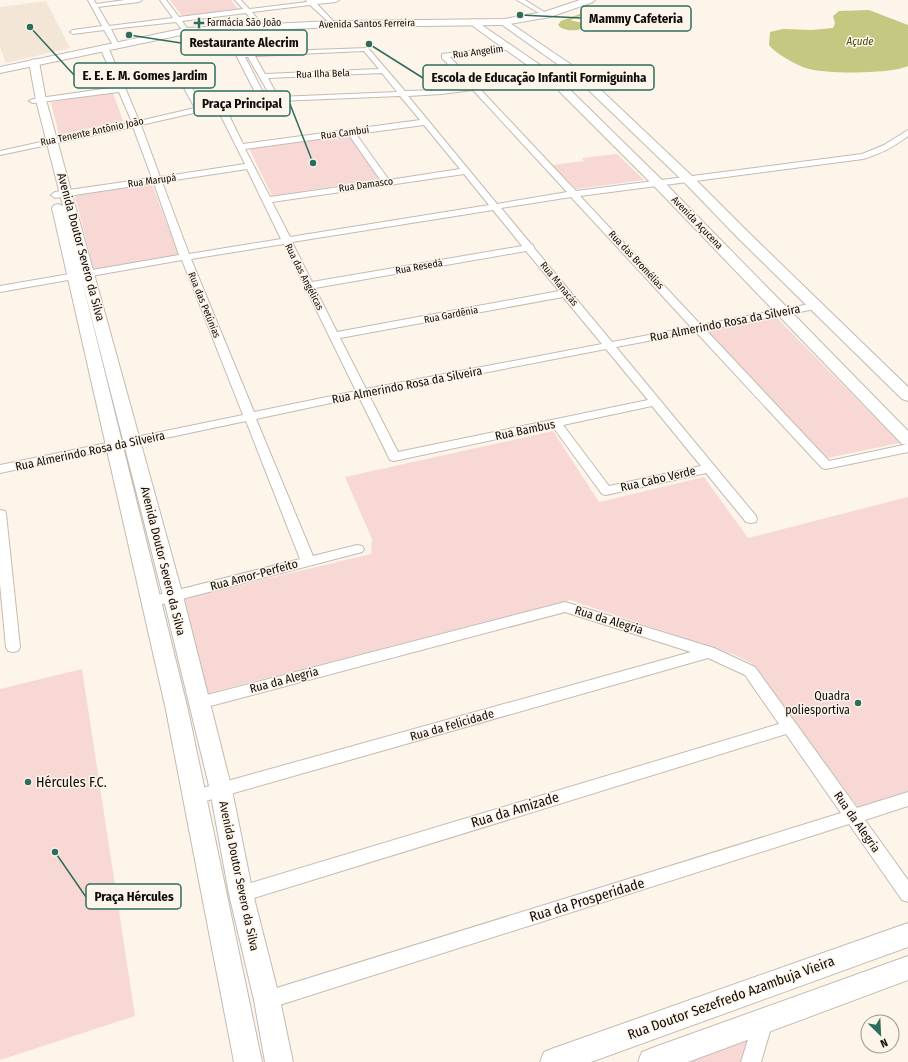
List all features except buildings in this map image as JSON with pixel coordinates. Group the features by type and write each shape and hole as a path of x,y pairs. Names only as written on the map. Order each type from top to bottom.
{"main road":[{"name":"Avenida Santos Ferreira","path":"0,70 116,44 186,31 233,39 261,27 332,24 504,22 546,15 590,0"},
{"name":"Avenida Açucena","path":"473,22 552,78 658,183 908,440"},
{"path":"504,22 578,74 689,180 743,235 908,396"},
{"path":"498,40 507,36 522,35"},
{"path":"510,48 535,44"},
{"name":"Avenida Doutor Severo da Silva","path":"28,64 124,444 173,596 221,790 241,894 267,1000 279,1062"},
{"name":"Avenida Doutor Severo da Silva","path":"124,444 151,602 177,710 248,1062"},
{"name":"Rua Doutor Sezefredo Azambuja Vieira","path":"554,1062 908,935"},
{"path":"652,1062 908,968"}],"street":[{"path":"116,44 93,3 139,0"},
{"path":"163,0 186,31"},
{"path":"238,0 261,27"},
{"path":"74,32 310,1 336,0"},
{"path":"520,0 546,15"},
{"path":"310,1 332,24"},
{"path":"233,39 248,51"},
{"path":"233,39 248,51 276,99 271,107"},
{"path":"233,39 262,104"},
{"name":"Rua das Petúnias","path":"104,47 136,123 185,257 308,561"},
{"name":"Rua Angelim","path":"446,56 510,48"},
{"name":"Rua Manacás","path":"248,51 366,49 751,519"},
{"name":"Rua das Bromélias","path":"446,56 826,465 908,448"},
{"path":"176,66 199,108"},
{"name":"Rua Ilha Bela","path":"263,76 383,71"},
{"name":"Rua Tenente Antônio João","path":"185,113 223,112 262,104 276,99 441,92 578,74"},
{"path":"37,100 122,89"},
{"name":"Rua Tenente Antônio João","path":"0,153 185,113 199,108 234,102 262,104 271,107 298,98"},
{"path":"223,112 222,109 225,106 234,102"},
{"name":"Rua das Angélicas","path":"223,112 268,200 308,286 394,457"},
{"name":"Rua Cambuí","path":"240,147 426,122"},
{"path":"351,132 386,182"},
{"path":"0,289 81,274 573,194 652,182 658,183 689,180 863,156 885,149 908,132"},
{"name":"Rua Marupá","path":"61,194 250,166"},
{"name":"Rua Damasco","path":"268,200 465,171"},
{"name":"Rua Resedá","path":"308,286 530,248"},
{"name":"Rua Gardênia","path":"334,336 567,293"},
{"name":"Rua Almerindo Rosa da Silveira","path":"0,469 363,393 699,327 815,306"},
{"name":"Rua Bambus","path":"394,457 656,402"},
{"name":"Rua Cabo Verde","path":"556,423 606,491 710,468"},
{"path":"0,514 13,647"},
{"name":"Rua Amor-Perfeito","path":"151,602 357,549"},
{"name":"Rua da Alegria","path":"199,703 565,607 710,652 750,671 908,894"},
{"name":"Rua da Felicidade","path":"195,797 710,652"},
{"name":"Rua da Amizade","path":"241,894 790,727"},
{"name":"Rua da Prosperidade","path":"267,1000 908,799"},
{"path":"751,1062 763,1022"}],"shaded area":[{"path":"170,0 231,0 238,9 182,16"},
{"path":"46,1 70,48 6,63 0,47 0,7"},
{"path":"113,93 123,121 59,135 51,102"},
{"path":"350,134 380,179 272,196 249,148"},
{"path":"617,154 644,180 576,189 552,165 584,161 582,158"},
{"path":"152,184 179,256 94,270 75,196"},
{"path":"777,318 900,443 827,458 707,331"},
{"path":"553,431 599,502 704,477 748,538 908,497 908,791 858,807 764,683 751,663 735,655 570,600 205,694 182,599 371,554 372,539 345,477"},
{"path":"82,669 135,1016 0,1060 0,689"},
{"path":"750,1036 742,1062 683,1062"}],"water":[{"path":"593,9 600,10 602,14 585,14 570,20 590,25 587,27 578,30 569,30 561,28 558,25 561,21"},
{"name":"Açude","path":"869,10 908,25 908,66 900,69 874,72 818,71 793,62 782,56 769,45 770,32 783,29 811,30 833,28 835,23 833,16 839,11"}],"place":[{"name":"Mammy Cafeteria","path":"520,15"},
{"name":"Farmácia São João","path":"199,23"},
{"name":"E. E. E. M. Gomes Jardim","path":"30,27"},
{"name":"Restaurante Alecrim","path":"129,35"},
{"name":"Escola de Educação Infantil Formiguinha","path":"369,44"},
{"name":"Praça Principal","path":"313,163"},
{"name":"Quadra poliesportiva","path":"858,703"},
{"name":"Hércules F.C.","path":"28,782"},
{"name":"Praça Hércules","path":"55,852"}]}
